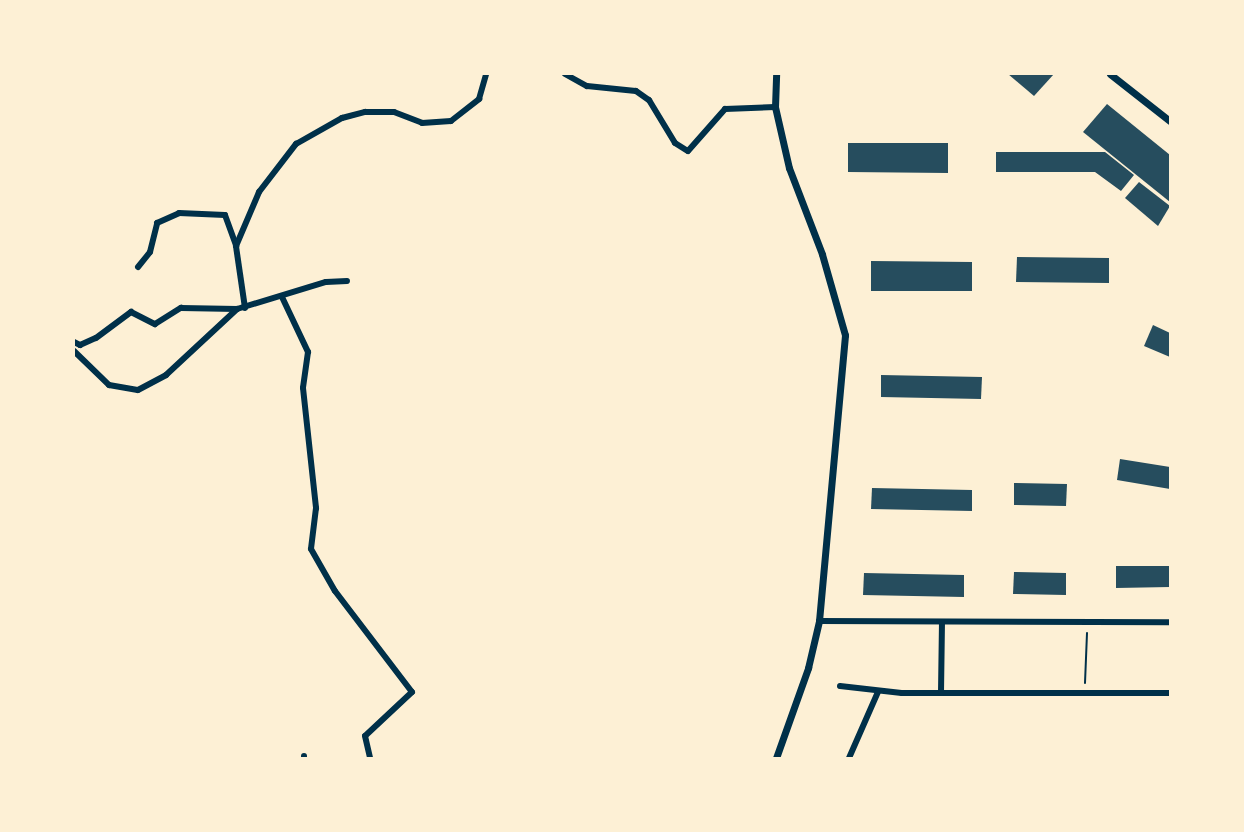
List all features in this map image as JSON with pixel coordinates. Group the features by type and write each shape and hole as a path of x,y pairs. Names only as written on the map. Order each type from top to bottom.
{"street":[{"path":"236,246 259,192 296,144 342,118 365,112 394,112 422,123 451,121 479,99 486,74"},
{"path":"565,74 587,86 636,91 649,100 675,143 688,151 694,149 713,118 725,109 775,107"},
{"path":"776,74 775,107 789,168 822,254 845,335 819,621 808,668 776,758"},
{"path":"1110,74 1171,121"},
{"path":"138,267 150,252 158,223 179,212 225,215 236,246 241,309"},
{"path":"74,342 80,345 96,338 131,312 155,324 181,308 241,309 326,282 347,281"},
{"path":"282,298 308,352 303,388 316,508 312,549 335,591 412,692 365,736 370,758"},
{"path":"74,351 109,384 138,390 166,375 241,309"},
{"path":"819,621 1171,622"},
{"path":"941,693 942,622"},
{"path":"840,686 878,692 1171,693"},
{"path":"849,758 878,692"}],"lane":[{"path":"677,74 707,74"}],"path":[{"path":"1084,693 1088,621"}],"building":[{"path":"1008,74 1054,74 1034,96"},
{"path":"1107,104 1170,155 1170,202 1083,132"},
{"path":"848,143 948,143 948,173 848,172"},
{"path":"996,152 1105,152 1134,175 1121,191 1095,172 996,172"},
{"path":"1139,182 1170,206 1158,226 1125,198"},
{"path":"1017,257 1109,258 1109,283 1016,282"},
{"path":"871,261 972,262 972,291 871,291"},
{"path":"1153,325 1170,333 1170,357 1144,346"},
{"path":"881,375 982,377 981,399 881,397"},
{"path":"1120,459 1170,467 1170,489 1117,480"},
{"path":"1014,483 1067,484 1066,506 1014,505"},
{"path":"872,488 972,490 972,511 871,509"},
{"path":"1116,566 1170,566 1170,587 1116,588"},
{"path":"1014,572 1066,573 1066,595 1013,594"},
{"path":"864,573 964,575 964,597 863,595"}]}
